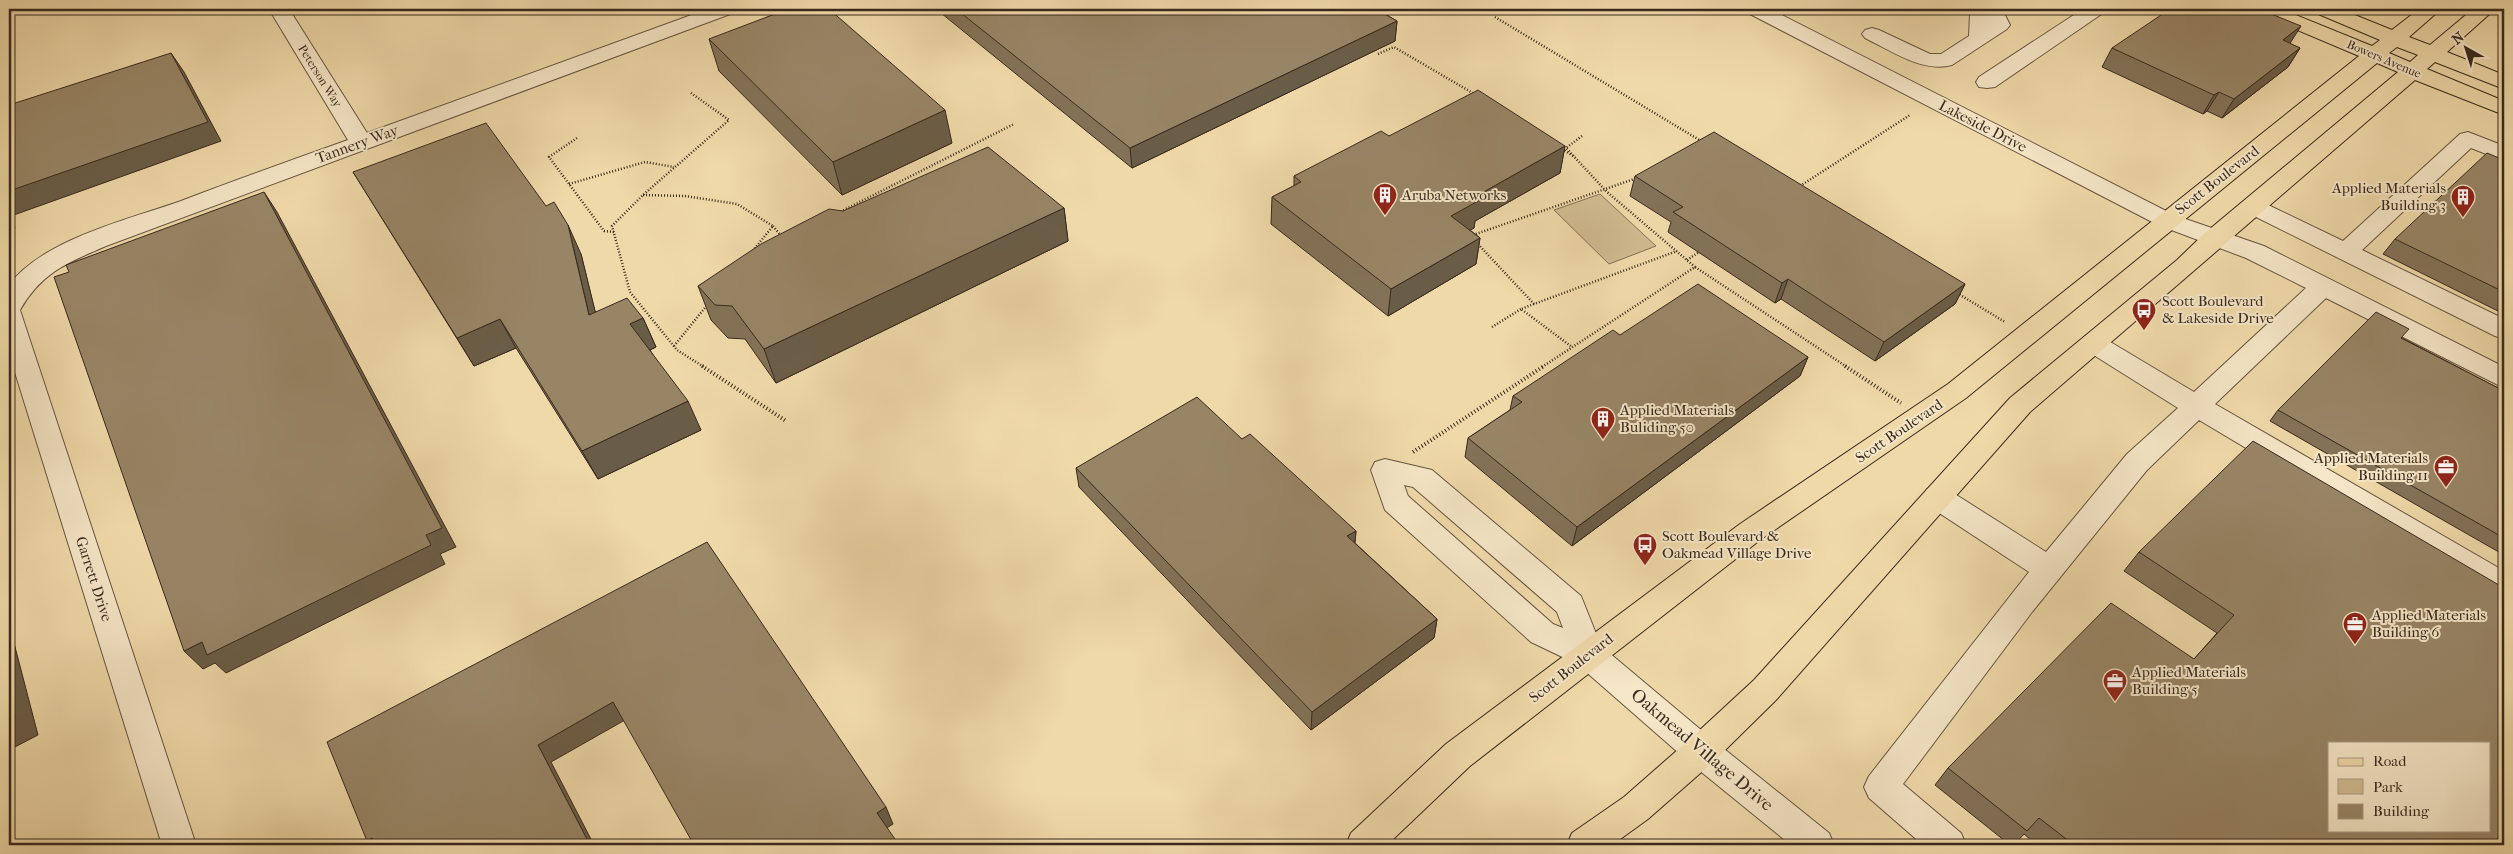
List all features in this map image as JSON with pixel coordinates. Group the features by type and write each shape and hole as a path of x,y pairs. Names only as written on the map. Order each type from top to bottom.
{"main road":[{"name":"Bowers Avenue","path":"2264,9 2504,109"},
{"name":"Bowers Avenue","path":"2323,9 2504,83"},
{"name":"Scott Boulevard","path":"1363,845 1458,755 1750,532 1957,391 2166,220 2431,9"},
{"path":"1584,845 1636,808 1701,751 1765,690 2020,405 2186,266 2214,239 2414,72 2485,9"}],"street":[{"name":"Peterson Way","path":"279,9 361,142"},
{"name":"Tannery Way","path":"9,308 14,294 25,280 43,266 68,253 361,142 726,9"},
{"name":"Lakeside Drive","path":"1754,9 2166,220 2214,239 2255,252 2504,378"},
{"path":"1948,108 2096,9"},
{"path":"1872,34 1926,60 1945,61 1979,39 1978,10"},
{"path":"2346,252 2468,139 2504,154"},
{"path":"2254,207 2504,330"},
{"path":"1949,845 1881,787 2049,569 2137,462 2324,286"},
{"name":"Garrett Drive","path":"9,313 179,845"},
{"path":"2093,343 2196,406 2504,586"},
{"path":"1385,470 1422,478 1570,605 1588,654 1542,633 1395,502 1385,470"},
{"path":"1937,497 2049,569"},
{"name":"Oakmead Village Drive","path":"1588,654 1701,751 1817,845"}],"path":[{"path":"1494,17 1706,144"},
{"path":"1378,54 1394,47 1477,96"},
{"path":"691,93 729,120 643,195 612,226 630,292 674,346 786,421"},
{"path":"1796,189 1910,115"},
{"path":"838,213 1014,124"},
{"path":"1582,136 1566,148 1604,189 1695,267 1901,403"},
{"path":"577,138 549,157 604,231 614,232"},
{"path":"1558,147 1574,157"},
{"path":"569,184 645,162 675,168"},
{"path":"1534,304 1470,236 1641,176"},
{"path":"643,195 685,196 737,204 773,226 785,240"},
{"path":"748,256 773,226"},
{"path":"1492,327 1521,309 1677,251"},
{"path":"1687,260 1699,252"},
{"path":"1385,470 1695,267"},
{"path":"1950,289 2009,324"},
{"path":"674,346 711,301"},
{"path":"1521,309 1572,348"}],"green space":[{"path":"1600,194 1656,246 1609,264 1554,210"}],"building":[{"path":"788,9 829,9 945,110 833,162 709,39"},
{"path":"956,9 1376,9 1397,21 1130,148"},
{"path":"2170,9 2259,9 2301,26 2283,40 2300,48 2234,99 2219,92 2214,95 2112,48"},
{"path":"171,53 208,122 9,191 9,105"},
{"name":"Aruba Networks","path":"1478,90 1565,146 1473,198 1478,201 1451,216 1480,238 1391,289 1272,197 1301,182 1294,176 1381,131 1389,136"},
{"path":"486,123 546,206 554,202 568,225 589,315 627,298 643,318 630,324 688,401 582,451 500,319 457,338 353,172"},
{"path":"1714,132 1965,284 1884,342 1788,279 1782,283 1673,212 1683,207 1635,176"},
{"path":"988,147 1064,208 764,349 732,306 715,305 698,286 761,244 829,209 843,211"},
{"name":"Applied Materials Building 3","path":"2487,153 2504,160 2504,292 2395,239"},
{"path":"264,192 442,528 426,535 431,545 207,655 202,642 184,651 54,277 69,272 66,265"},
{"name":"Applied Materials Buliding 50","path":"1698,284 1808,357 1577,527 1468,438 1522,402 1513,396 1613,330 1620,335"},
{"name":"Applied Materials Building 11","path":"2376,312 2409,329 2401,338 2504,391 2504,538 2278,410"},
{"path":"1197,397 1242,439 1250,434 1356,531 1347,536 1437,619 1312,712 1076,468"},
{"path":"2253,441 2504,588 2504,834 2502,832 2493,845 2074,845 2039,818 2027,831 1948,768 2111,603 2194,659 2234,615 2139,552"},
{"path":"707,542 886,807 877,813 899,845 694,845 613,702 538,745 590,845 374,845 372,838 367,841 327,742"},
{"path":"9,692 15,717 9,720"}],"place":[{"name":"Aruba Networks","path":"1385,216"},
{"name":"Applied Materials Building 3","path":"2463,218"},
{"name":"Scott Boulevard & Lakeside Drive","path":"2144,331"},
{"name":"Applied Materials Buliding 50","path":"1603,440"},
{"name":"Applied Materials Building 11","path":"2446,488"},
{"name":"Scott Boulevard & Oakmead Village Drive","path":"1645,566"},
{"name":"Applied Materials Building 6","path":"2355,645"},
{"name":"Applied Materials Building 5","path":"2115,702"}]}
